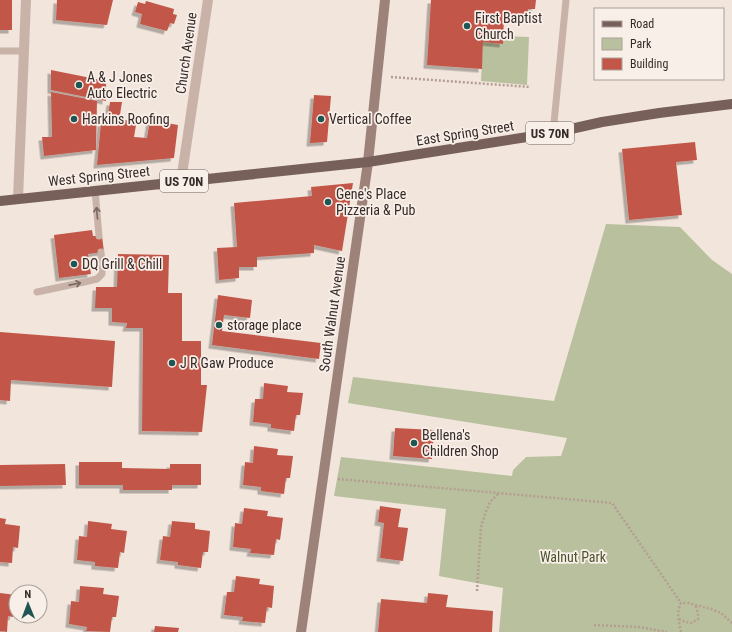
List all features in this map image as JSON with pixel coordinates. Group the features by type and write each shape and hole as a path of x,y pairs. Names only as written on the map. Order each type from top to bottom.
{"main road":[{"name":"East Spring Street","path":"368,162 553,133 602,122 732,104"},
{"name":"West Spring Street","path":"0,201 368,162"}],"street":[{"path":"18,199 26,0"},
{"name":"Church Avenue","path":"181,181 208,0"},
{"name":"South Walnut Avenue","path":"301,632 368,162 385,0"}],"lane":[{"path":"553,133 566,0"},
{"path":"0,51 24,51"},
{"path":"95,190 99,236"},
{"path":"37,292 97,279 102,274 101,252"}],"path":[{"path":"392,77 530,87"},
{"path":"338,479 612,503 681,603"},
{"path":"477,591 481,527 490,502 500,493"},
{"path":"681,603 688,602 711,609 721,613 732,623"},
{"path":"681,603 678,608 678,618 681,632"},
{"path":"678,618 691,623 698,618 695,604"},
{"path":"594,625 639,627 667,632"}],"green space":[{"path":"503,36 529,37 527,85 481,81 483,42 502,44"},
{"name":"Walnut Park","path":"606,224 680,227 712,260 732,274 732,632 499,632 503,588 439,576 446,509 334,496 341,457 512,476 513,470 526,457 561,456 567,438 348,403 353,377 554,401"}],"building":[{"path":"0,0 12,0 12,30 0,30"},
{"path":"57,0 113,0 107,25 56,20"},
{"name":"First Baptist Church","path":"431,0 536,0 535,9 528,9 527,16 504,15 503,44 483,42 482,69 427,65"},
{"path":"146,1 174,9 173,14 177,15 174,24 170,23 167,31 140,24 142,14 135,12 138,2 145,4"},
{"name":"A & J Jones Auto Electric","path":"51,70 106,81 106,101 51,90"},
{"name":"Harkins Roofing","path":"51,92 97,101 96,150 44,156 42,137 52,137"},
{"name":"Vertical Coffee","path":"314,95 331,96 327,142 310,143"},
{"path":"110,102 122,102 119,121 137,119 134,137 147,138 150,120 178,125 174,158 97,165 101,123 107,122"},
{"path":"695,142 697,160 676,162 682,215 629,220 622,149"},
{"path":"353,183 342,251 314,245 314,253 257,257 257,267 239,267 239,278 219,280 217,248 237,247 234,203 312,196 311,187"},
{"name":"DQ Grill & Chill","path":"92,230 93,236 102,236 104,252 88,254 91,274 59,278 54,235"},
{"name":"J R Gaw Produce","path":"118,254 169,255 168,293 182,293 182,341 201,341 201,385 207,385 202,432 142,431 143,328 126,328 127,323 112,322 112,308 95,308 96,287 117,287"},
{"name":"storage place","path":"218,295 252,300 250,318 224,315 222,331 321,343 319,359 212,345"},
{"path":"0,332 115,341 112,387 11,380 10,401 0,400"},
{"path":"264,383 288,386 287,392 303,393 300,415 296,415 294,431 271,428 271,424 253,422 255,399 263,399"},
{"name":"Bellena's Children Shop","path":"395,428 434,430 432,459 393,456"},
{"path":"254,446 278,449 277,455 293,456 290,478 286,478 284,494 261,491 261,487 243,485 245,462 253,463"},
{"path":"79,462 122,462 122,468 170,469 170,464 201,464 201,485 172,485 172,490 123,490 123,485 79,485"},
{"path":"65,464 66,485 0,486 0,465"},
{"path":"380,506 401,509 398,527 408,528 403,561 380,558 384,523 378,522"},
{"path":"244,508 268,511 267,516 283,518 280,540 276,539 274,555 250,553 251,549 233,547 235,523 242,524"},
{"path":"0,518 6,519 5,524 20,526 18,548 13,547 12,563 0,562"},
{"path":"88,521 112,524 111,529 127,531 124,553 120,552 118,568 95,566 95,562 77,560 79,536 87,537"},
{"path":"172,521 195,523 195,529 210,531 208,552 203,552 201,568 178,565 178,562 160,560 163,536 170,537"},
{"path":"236,576 260,579 259,584 274,586 272,608 267,607 265,623 242,621 243,617 224,615 227,592 234,592"},
{"path":"80,586 104,588 103,594 119,596 116,617 112,617 110,632 86,631 87,627 69,624 71,601 79,602"},
{"path":"0,593 8,594 8,616 7,632 0,631"},
{"path":"428,593 448,595 446,607 493,611 492,632 378,632 381,599 427,603"},
{"path":"155,626 179,628 178,632 154,632"}],"place":[{"name":"First Baptist Church","path":"467,26"},
{"name":"A & J Jones Auto Electric","path":"79,85"},
{"name":"Harkins Roofing","path":"74,119"},
{"name":"Vertical Coffee","path":"321,119"},
{"name":"Gene's Place Pizzeria & Pub","path":"328,202"},
{"name":"DQ Grill & Chill","path":"74,264"},
{"name":"storage place","path":"219,325"},
{"name":"J R Gaw Produce","path":"172,363"},
{"name":"Bellena's Children Shop","path":"414,443"}]}
